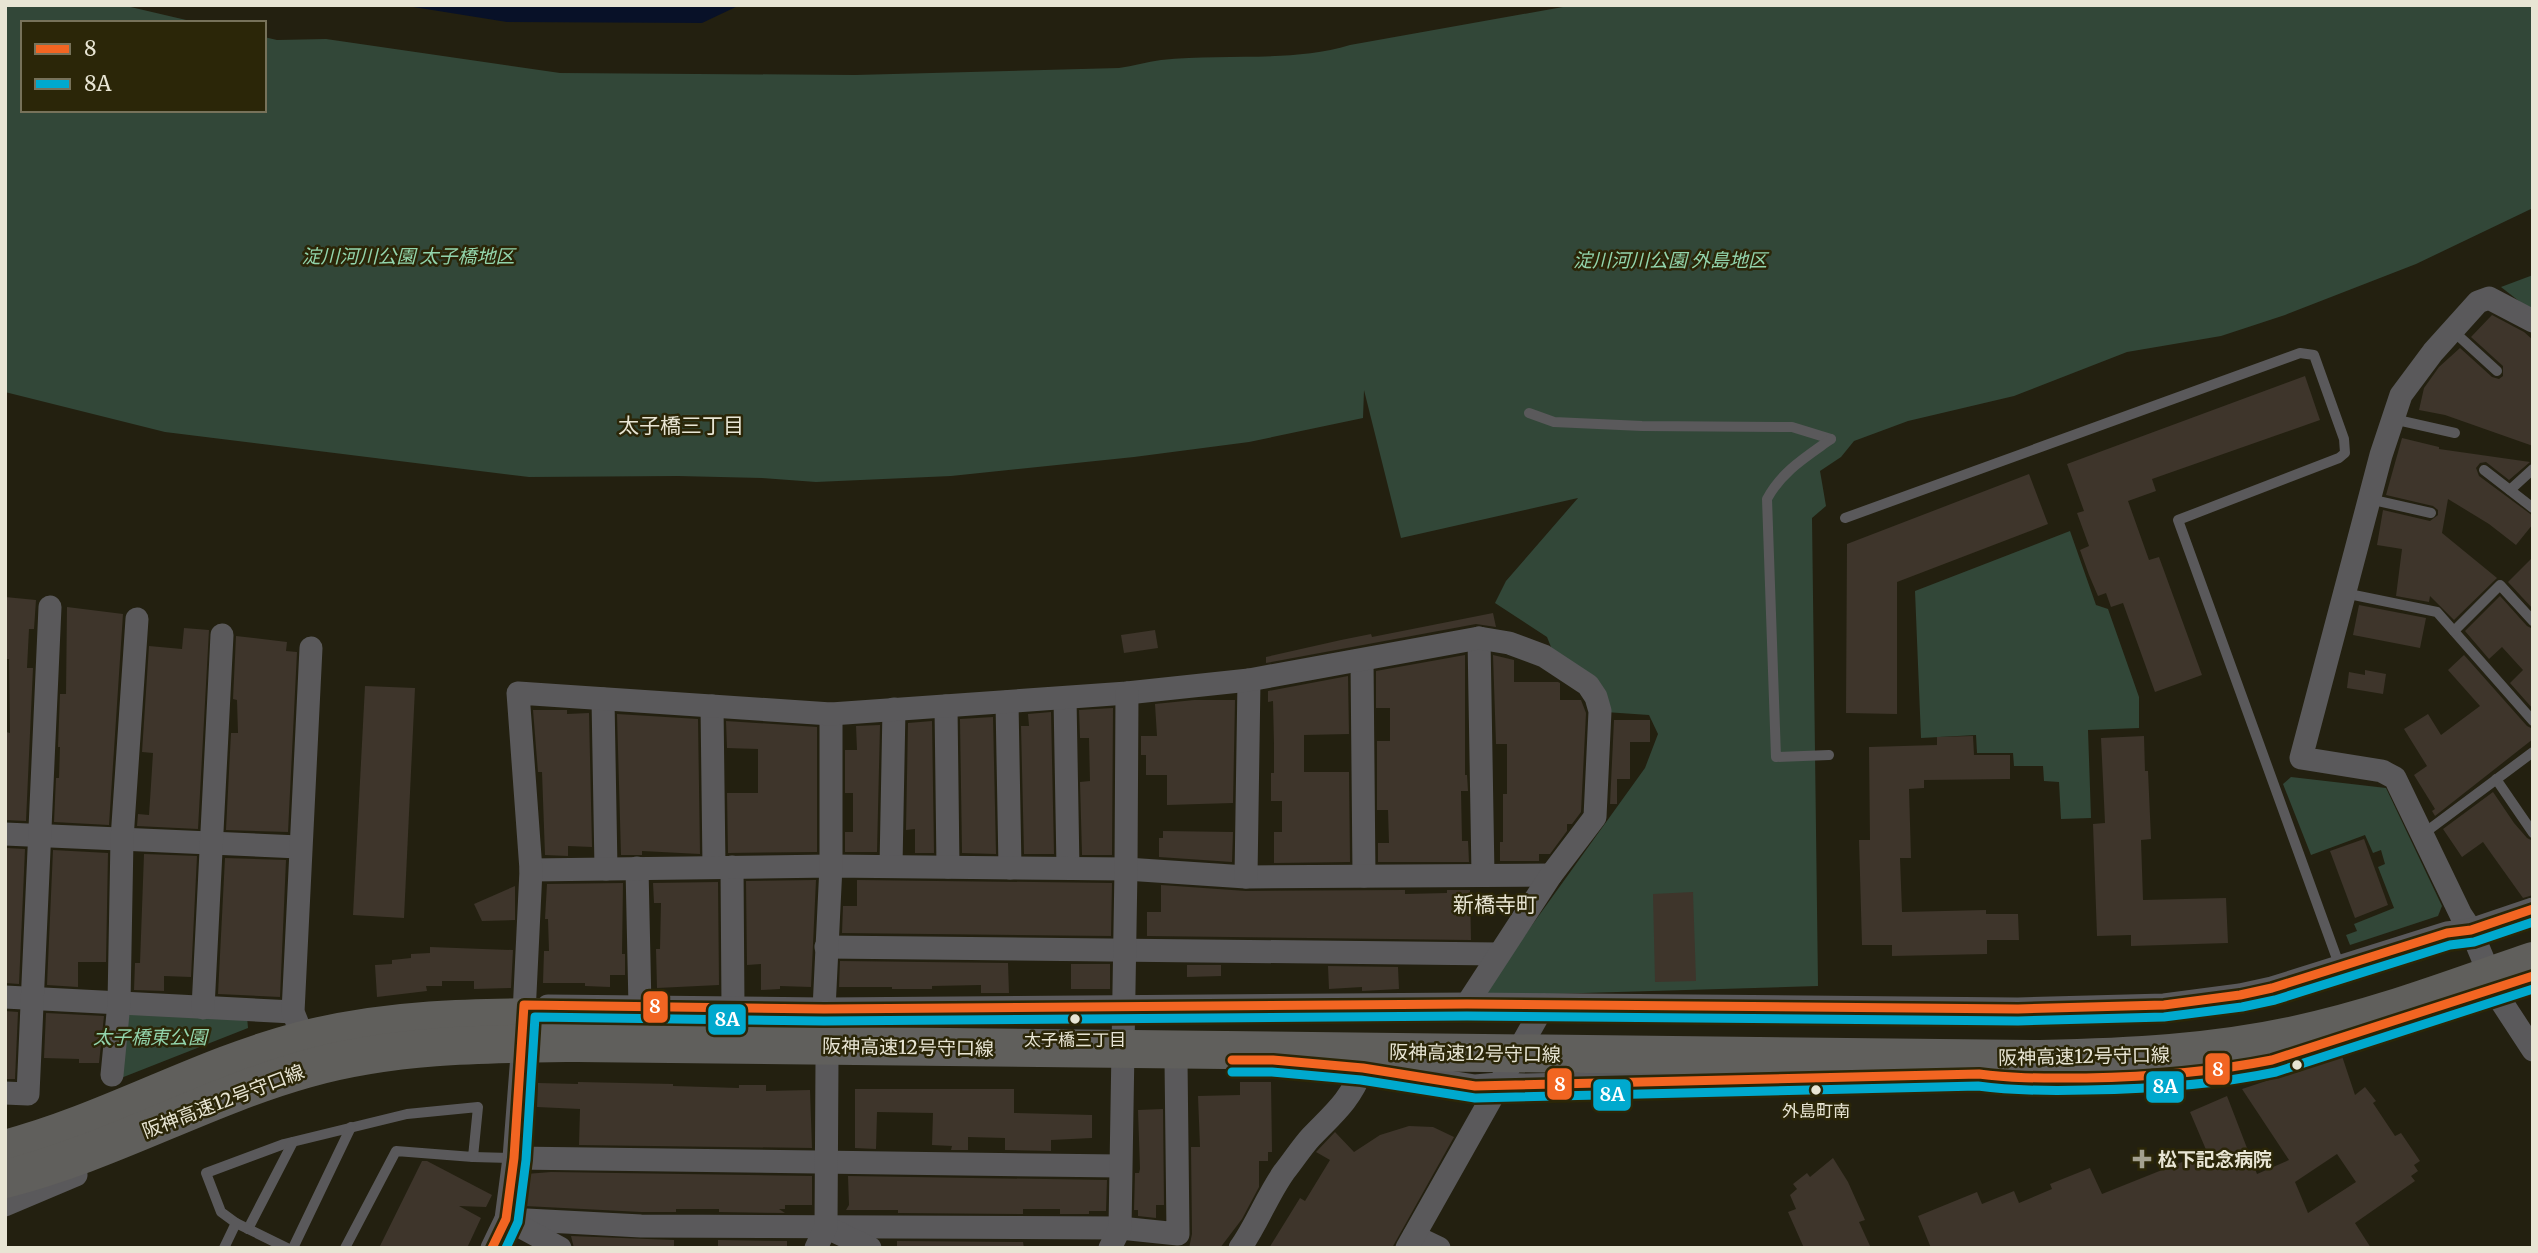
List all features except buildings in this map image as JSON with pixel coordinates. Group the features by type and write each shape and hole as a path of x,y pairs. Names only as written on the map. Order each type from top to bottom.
{"highway":[{"name":"阪神高速12号守口線","path":"5,1149 81,1125 255,1055 298,1041 348,1030 441,1019 604,1017 1999,1033 2117,1032 2187,1027 2294,1009 2353,993 2533,934"},
{"name":"阪神高速12号守口線","path":"5,1179 90,1152 307,1069 395,1052 446,1047 577,1043 2118,1058 2177,1054 2301,1034 2359,1018 2533,961"}],"street":[{"path":"2533,321 2489,298 2478,302 2433,352 2401,395 2369,499 2301,758 2382,771 2395,778 2461,915 2471,930 2495,988 2533,1050"},
{"path":"5,1093 28,1094 50,607"},
{"path":"112,1075 119,1003 122,839 137,618"},
{"path":"203,1008 222,635"},
{"path":"1479,638 1483,875"},
{"path":"492,1248 506,1219 514,1158 531,870 518,693 831,714 1127,693 1249,680 1479,638 1509,643 1544,656 1588,685 1596,697 1600,711 1595,817 1551,875 1466,1004"},
{"path":"296,1020 299,847 311,648"},
{"path":"1362,661 1364,876"},
{"path":"1246,877 1249,680"},
{"path":"1114,1238 1120,1166 1124,1008 1127,693"},
{"path":"1065,698 1068,869"},
{"path":"603,699 606,869"},
{"path":"1007,702 1010,868"},
{"path":"712,706 733,1008"},
{"path":"946,706 948,867"},
{"path":"891,866 894,709"},
{"path":"816,1248 826,1227 828,1163 827,1060 830,1009 826,947 831,866 831,714"},
{"path":"5,834 299,847"},
{"path":"531,870 891,866 1126,869 1246,877 1551,875"},
{"path":"638,868 640,1007"},
{"path":"5,997 203,1008 296,1020 389,1010 524,1005 830,1009 1466,1004 2018,1009 2164,1004 2240,995 2447,933 2471,930 2533,909"},
{"path":"826,947 1499,954"},
{"path":"5,1205 95,1166 283,1092 326,1080 425,1060 522,1055 827,1060 1273,1060 1363,1068 1475,1086 1979,1074 2030,1079 2146,1077 2192,1073 2272,1059 2533,976"},
{"path":"1439,1248 1411,1242 1544,1005"},
{"path":"5,1133 296,1020"},
{"path":"506,1219 641,1226 826,1227 1114,1238 1178,1234 1176,1060"},
{"path":"1240,1248 1282,1176 1309,1139 1344,1105 1363,1068"},
{"path":"514,1158 1120,1166"},
{"path":"506,1219 559,1248"},
{"path":"826,1227 870,1248"}],"lane":[{"path":"2452,330 2497,371"},
{"path":"1844,518 2300,353 2314,355 2344,439 2345,453 2339,458 2178,520 2340,967"},
{"path":"1529,413 1554,422 1792,427 1831,439 1776,482 1767,499 1776,757 1829,755"},
{"path":"2393,419 2455,433"},
{"path":"2511,490 2533,469"},
{"path":"2484,470 2533,508"},
{"path":"2369,499 2431,513"},
{"path":"2454,631 2500,585 2533,621"},
{"path":"2344,593 2437,612 2533,721"},
{"path":"2423,834 2533,752"},
{"path":"2496,779 2533,833"},
{"path":"287,1248 236,1223 221,1212 206,1173 293,1142 407,1114 478,1107 473,1157"},
{"path":"293,1248 351,1128"},
{"path":"248,1229 293,1142"},
{"path":"345,1248 396,1151 514,1158"},
{"path":"224,1248 236,1223"}],"green space":[{"path":"5,5 122,5 190,21 21,21 21,112 266,112 266,37 277,40 326,39 560,73 855,75 1119,68 1185,58 1304,54 1574,5 2533,5 2533,208 2416,264 2285,315 2221,336 2127,352 2014,396 1908,421 1854,441 1841,457 1820,471 1826,506 1812,518 1818,986 1481,996 1645,768 1658,734 1649,715 1605,712 1555,657 1547,637 1495,603 1506,581 1578,498 1401,538 1364,390 1363,418 1249,442 951,476 816,482 678,476 529,477 165,432 5,392"},
{"path":"2533,275 2533,312 2501,287"},
{"path":"2070,531 2096,605 2108,609 2139,697 2139,728 2088,730 2091,818 2061,819 2059,782 2044,781 2043,766 2014,766 2013,753 1977,753 1976,735 1921,738 1915,591"},
{"path":"2291,777 2386,788 2442,906 2438,916 2350,945 2346,935 2357,931 2354,924 2394,908 2378,867 2385,864 2381,850 2373,853 2365,835 2311,855 2283,784"},
{"name":"太子橋東公園","path":"138,1009 247,1017 248,1028 121,1078 123,1018"}],"water":[{"path":"401,5 740,5 702,23 507,22"}],"transit line":[{"name":"8","path":"492,1248 506,1219 514,1158 524,1005 824,1009 1467,1004 2018,1009 2164,1005 2272,988 2447,933 2471,930 2533,909"},
{"name":"8A","path":"506,1248 518,1222 526,1160 535,1017 824,1021 1467,1016 2018,1021 2164,1017 2275,1000 2533,922"},
{"name":"8","path":"1232,1060 1273,1060 1363,1068 1475,1086 1979,1074 2046,1078 2156,1075 2272,1060 2533,976"},
{"name":"8A","path":"1232,1072 1272,1072 1361,1080 1475,1098 1978,1086 2046,1090 2158,1087 2276,1072 2533,989"}],"place":[{"name":"太子橋三丁目","path":"1075,1019"},
{"name":"外島町南","path":"1816,1090"},
{"name":"松下記念病院","path":"2142,1159"}],"district":[{"name":"太子橋三丁目","path":"681,426"},
{"name":"新橋寺町","path":"1495,905"}],"park label":[{"name":"淀川河川公園 太子橋地区","path":"408,256"},
{"name":"淀川河川公園 外島地区","path":"1670,260"}]}
